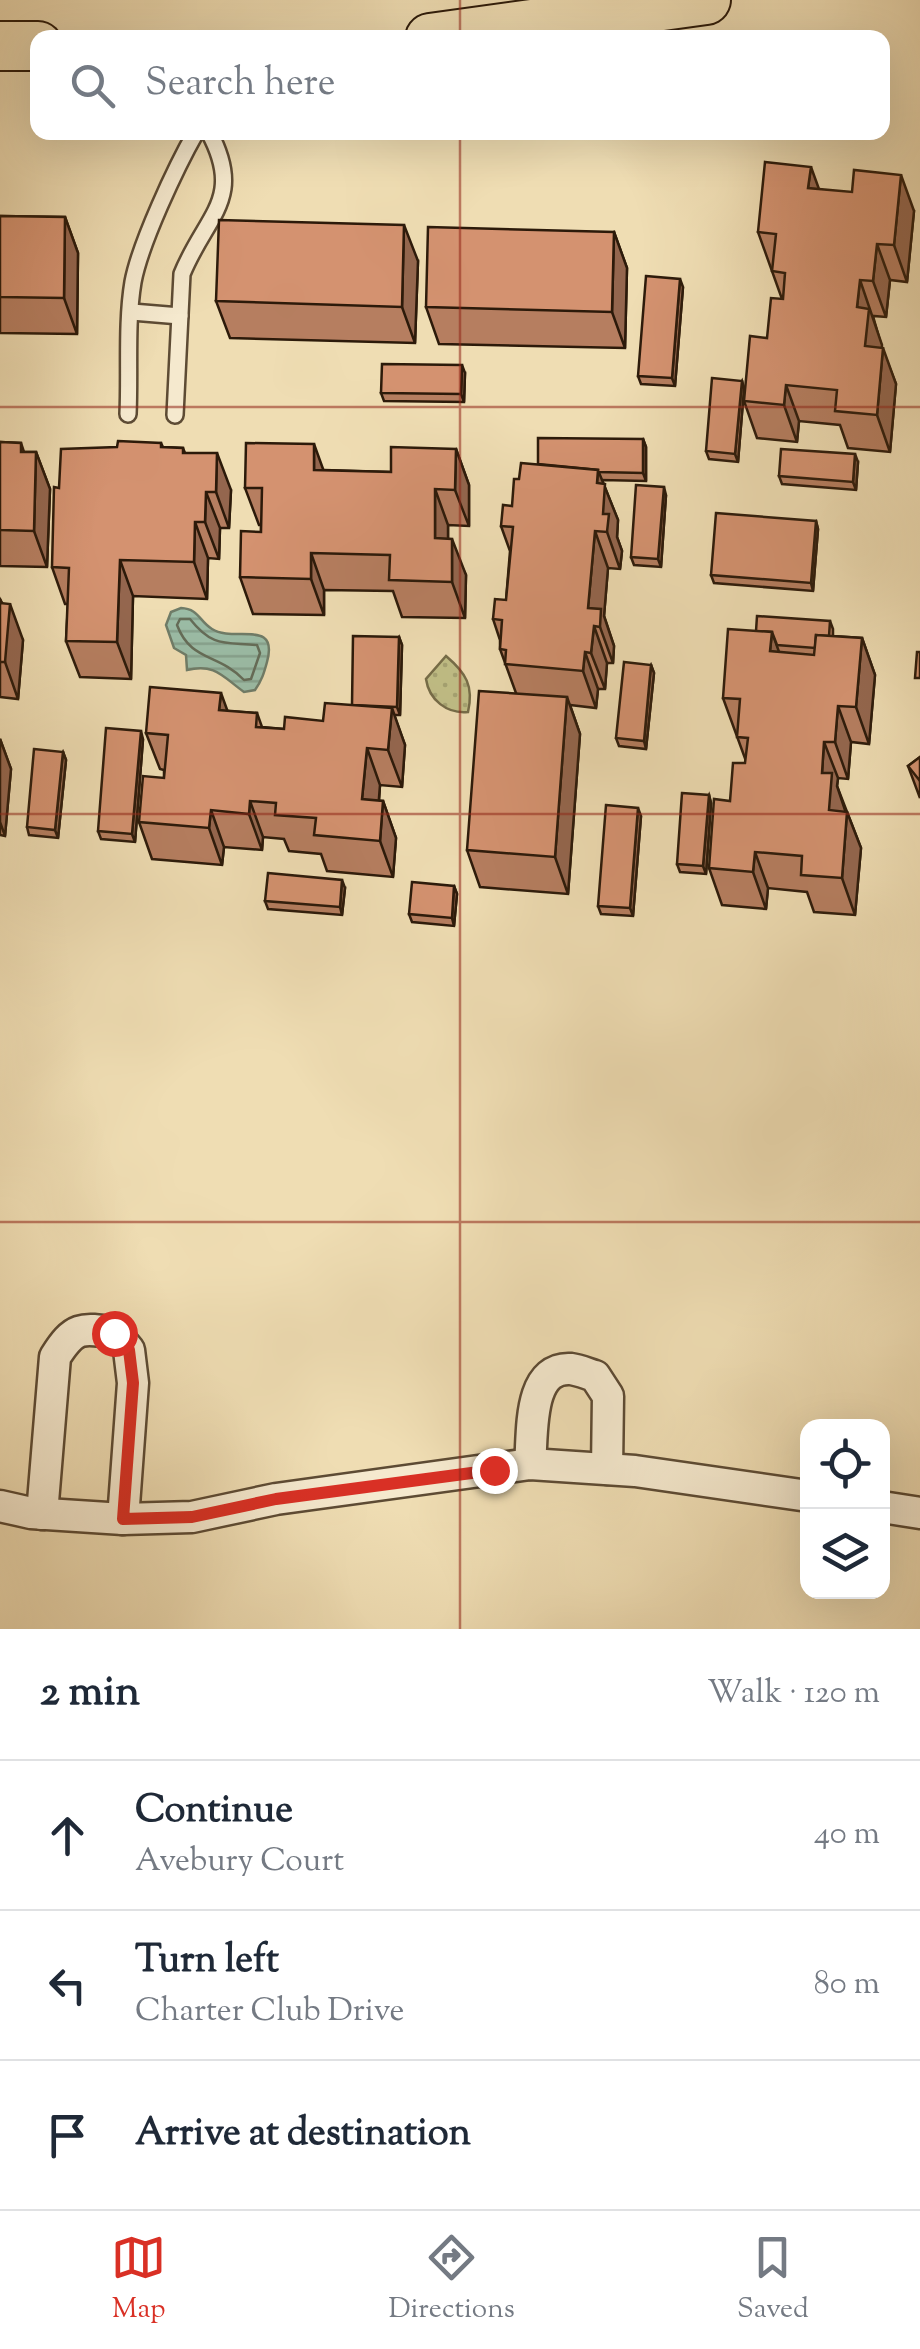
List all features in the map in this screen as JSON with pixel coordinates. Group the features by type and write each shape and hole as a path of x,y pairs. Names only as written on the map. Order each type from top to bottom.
{"main road":[{"path":"482,30 706,0"},
{"path":"0,46 30,46"}],"street":[{"path":"42,1514 55,1357 69,1335 88,1328 114,1333 129,1350 133,1383 123,1519"},
{"path":"530,1464 537,1392 550,1374 569,1369 595,1376 608,1396 606,1469"},
{"path":"0,1506 42,1514 123,1519 192,1517 276,1499 530,1464 606,1469 800,1495"},
{"path":"890,1508 920,1513"}],"lane":[{"path":"128,414 132,286 192,140"},
{"path":"175,415 182,274 221,202 226,180 223,158 213,140"},
{"path":"132,312 180,316"}],"shaded area":[{"path":"446,656 467,681 468,712 446,708 428,687 426,679"}],"water":[{"path":"181,608 192,611 221,633 252,634 267,640 267,662 255,690 244,692 212,670 187,670 186,655 174,648 166,625 171,612"}],"building":[{"path":"765,162 811,167 808,188 852,192 854,170 901,175 894,245 877,244 873,281 860,280 857,307 869,309 865,346 883,348 877,415 835,411 837,390 786,385 784,405 744,401 750,336 767,338 771,298 783,299 785,273 772,271 776,234 758,232"},
{"path":"0,216 65,217 64,298 0,297"},
{"path":"219,220 404,225 402,307 216,301"},
{"path":"428,227 614,232 612,312 426,307"},
{"path":"646,276 680,279 672,378 638,376"},
{"path":"382,364 462,365 461,394 381,393"},
{"path":"712,378 742,381 735,454 706,451"},
{"path":"538,438 643,439 643,473 538,464"},
{"path":"118,441 161,443 161,447 183,448 183,453 217,453 216,492 206,492 205,522 195,522 194,562 120,560 117,642 66,641 69,568 52,567 54,487 59,488 61,449 117,447"},
{"path":"0,442 21,443 21,452 36,452 34,531 0,530"},
{"path":"246,443 314,444 314,470 391,472 391,447 456,449 455,490 435,489 435,538 452,539 452,582 389,580 390,555 311,553 311,579 240,577 241,531 261,532 262,488 245,488"},
{"path":"781,449 855,454 853,482 779,476"},
{"path":"521,463 598,470 597,483 605,484 603,514 609,514 607,532 595,531 588,608 601,609 600,627 594,626 591,653 585,652 583,671 505,664 506,650 500,649 502,620 493,619 495,599 506,600 513,527 501,526 503,505 512,506 514,479 519,479"},
{"path":"636,485 664,487 658,559 631,557"},
{"path":"716,513 816,521 811,583 711,575"},
{"path":"0,603 10,604 5,662 0,662"},
{"path":"757,616 830,621 829,636 816,635 815,648 777,645 772,632 756,631"},
{"path":"728,629 772,632 770,651 814,655 816,635 862,638 856,707 838,706 835,742 824,742 822,773 832,773 829,810 847,812 842,878 801,875 802,856 755,852 753,872 709,868 714,799 730,801 733,763 745,763 748,738 737,737 740,699 723,698"},
{"path":"353,636 399,637 397,707 352,705"},
{"path":"920,652 920,678 915,678"},
{"path":"624,662 651,665 644,741 616,738"},
{"path":"150,687 221,693 219,710 257,713 256,727 284,729 285,717 323,721 325,703 392,708 388,750 367,748 362,799 383,801 380,841 314,835 316,818 275,815 276,803 250,801 249,814 211,810 209,828 139,822 143,776 164,778 168,735 146,733"},
{"path":"479,691 567,697 555,857 467,850"},
{"path":"106,728 141,731 132,834 98,831"},
{"path":"34,749 63,752 55,830 27,827"},
{"path":"920,757 920,781 908,766"},
{"path":"682,793 709,795 703,866 677,864"},
{"path":"606,805 638,808 630,908 598,906"},
{"path":"268,873 342,880 340,907 265,901"},
{"path":"412,882 454,886 452,918 409,914"}],"route":[{"path":"114,1333 129,1350 133,1383 123,1519 192,1517 276,1499 494,1470"}]}
